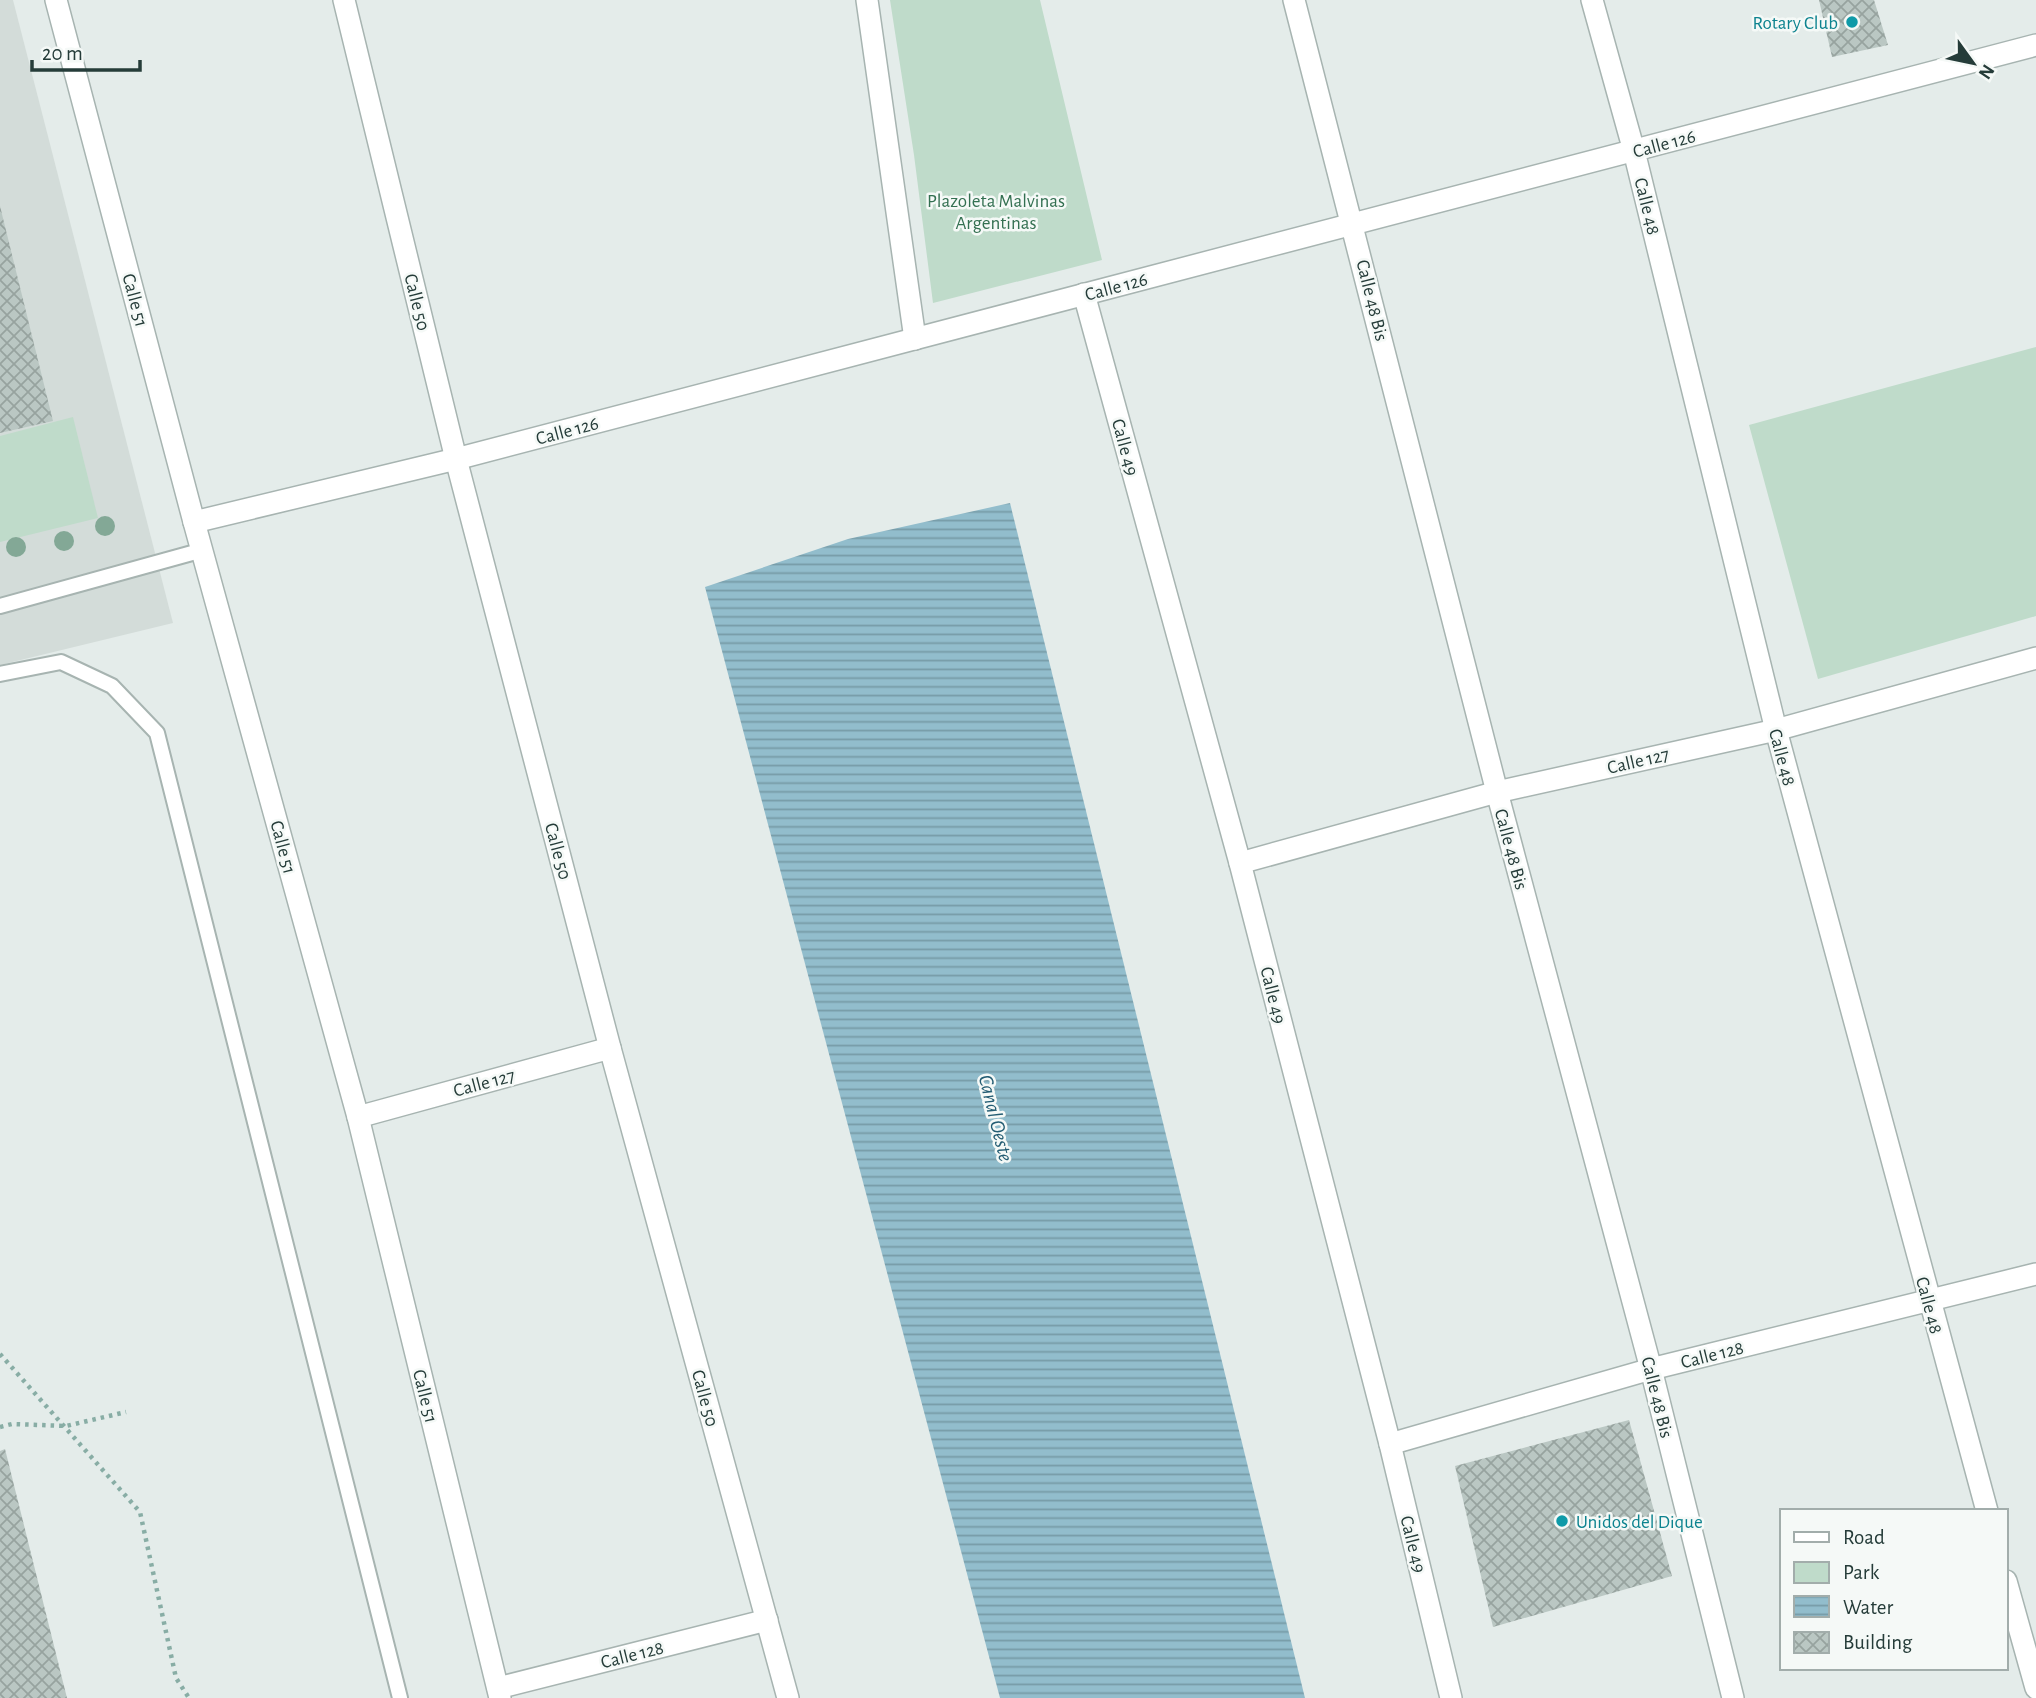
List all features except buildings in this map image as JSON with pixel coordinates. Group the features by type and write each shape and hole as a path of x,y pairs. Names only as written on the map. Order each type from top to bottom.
{"street":[{"name":"Calle 51","path":"57,0 194,522 358,1116 499,1693"},
{"name":"Calle 50","path":"344,0 456,459 610,1048 788,1698"},
{"path":"867,0 915,339"},
{"name":"Calle 48 Bis","path":"1294,0 1497,792 1651,1368 1733,1698"},
{"name":"Calle 48","path":"1592,0 1634,150 1776,730 1986,1509"},
{"name":"Calle 126","path":"194,522 456,459 2036,45"},
{"name":"Calle 49","path":"1084,295 1240,863 1390,1444 1451,1698"},
{"name":"Calle 127","path":"1240,863 1497,792 1776,730 2036,658"},
{"name":"Calle 127","path":"358,1116 610,1048"},
{"name":"Calle 128","path":"1390,1444 1651,1368 2036,1274"},
{"path":"2008,1588 2036,1688"},
{"name":"Calle 128","path":"499,1693 767,1620"}],"lane":[{"path":"0,606 203,550"},
{"path":"0,674 61,662 111,686 157,733 401,1698"}],"path":[{"path":"0,1354 141,1512 176,1678 188,1698"},
{"path":"0,1427 12,1424 66,1426 126,1412"}],"shaded area":[{"path":"0,0 13,0 173,623 0,665"}],"green space":[{"name":"Plazoleta Malvinas Argentinas","path":"890,0 1040,0 1102,260 933,303"},
{"path":"2036,347 2036,616 1818,679 1749,425"},
{"path":"73,417 98,518 0,542 0,436"}],"water":[{"name":"Canal Oeste","path":"1010,503 1305,1698 1000,1698 705,587 848,539"}],"place":[{"name":"Rotary Club","path":"1852,22"},
{"name":"Unidos del Dique","path":"1562,1521"}]}
